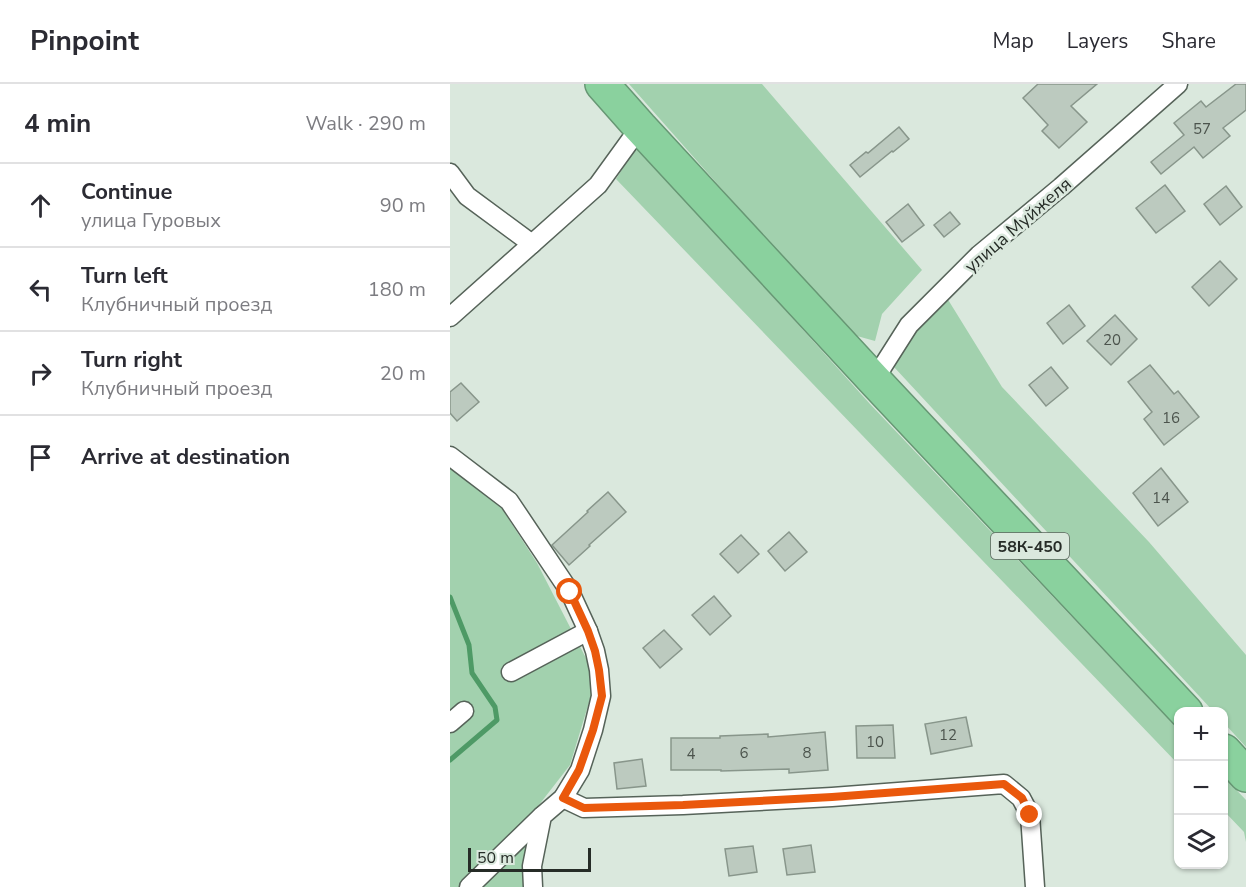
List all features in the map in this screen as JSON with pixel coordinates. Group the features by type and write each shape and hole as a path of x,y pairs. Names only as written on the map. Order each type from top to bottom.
{"highway":[{"name":"58К-450","path":"602,84 874,380 1182,707"},
{"path":"1228,755 1246,775"}],"street":[{"name":"улица Муйжеля","path":"874,380 909,325 979,255 1061,187 1178,84"},
{"path":"450,317 598,185 640,127"},
{"path":"450,173 467,195 532,244"},
{"path":"450,456 509,501 570,592 595,651 602,696 579,770 563,798 469,887"},
{"path":"511,672 588,631"},
{"path":"563,798 584,808 832,797 1004,784 1022,798 1030,815 1035,887"},
{"path":"533,887 532,866 542,816"}],"green space":[{"path":"629,84 762,84 922,270 882,314 875,341 857,336 789,265"},
{"path":"637,146 870,404 1174,725 1174,760 616,179"},
{"path":"947,298 1002,387 1149,542 1246,655 1246,747 1228,727 1228,707 1209,707 894,367 913,331"},
{"path":"450,467 499,504 537,563 589,664 593,689 570,765 528,819 530,887 450,887"},
{"path":"1228,781 1246,800 1246,842 1244,832 1228,815"}],"building":[{"path":"1038,84 1097,84 1071,106 1087,122 1059,148 1042,131 1048,125 1023,98"},
{"path":"1236,84 1246,84 1246,110 1223,128 1230,136 1203,158 1194,147 1161,174 1151,162 1184,135 1174,123 1201,101 1206,107"},
{"path":"899,127 909,139 860,177 850,165"},
{"path":"1165,185 1185,211 1156,233 1136,208"},
{"path":"1226,186 1242,207 1220,225 1204,204"},
{"path":"908,204 924,225 902,242 886,222"},
{"path":"950,212 960,224 944,237 934,225"},
{"path":"1220,261 1237,279 1209,306 1192,287"},
{"path":"1069,305 1085,326 1063,344 1047,323"},
{"path":"1115,315 1137,339 1111,365 1087,341"},
{"path":"1150,365 1174,394 1178,391 1199,417 1164,445 1144,419 1152,412 1128,382"},
{"path":"1051,367 1068,388 1046,406 1029,385"},
{"path":"461,383 479,402 457,421 450,413 450,392"},
{"path":"1161,468 1188,502 1158,526 1133,493"},
{"path":"608,492 626,512 569,565 552,545"},
{"path":"789,532 807,552 785,571 768,551"},
{"path":"741,535 759,554 738,573 720,554"},
{"path":"714,596 731,616 710,635 692,615"},
{"path":"664,630 682,649 660,668 643,648"},
{"path":"966,717 972,746 931,754 925,724"},
{"path":"893,725 895,758 857,758 856,726"},
{"path":"825,732 828,770 789,773 789,769 671,770 671,738 720,738 720,736 768,734 768,737"},
{"path":"642,759 646,786 617,789 614,763"},
{"path":"811,845 815,872 787,875 783,849"},
{"path":"753,846 757,872 729,876 725,849"}],"waterway":[{"path":"450,597 469,645 472,673 495,707 497,720 450,760"}],"route":[{"path":"570,592 595,651 602,696 579,770 563,798 584,808 683,805 1004,784 1022,798 1030,815"}]}
